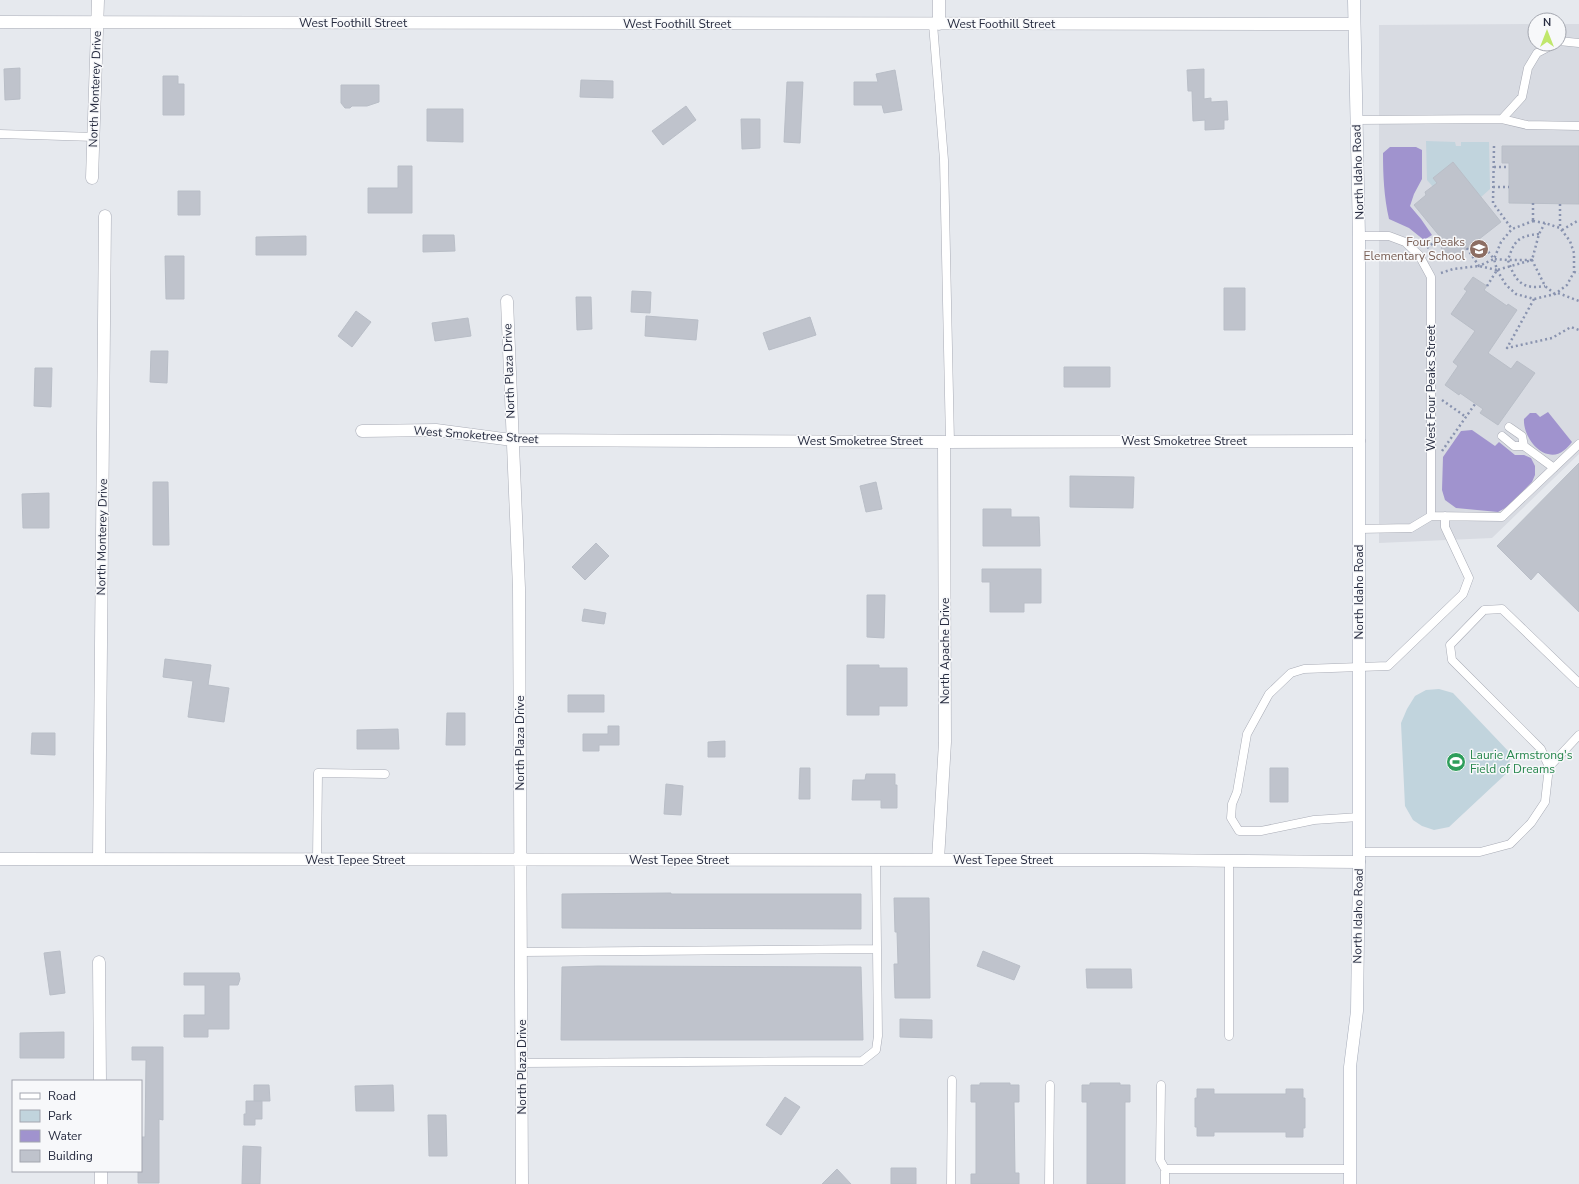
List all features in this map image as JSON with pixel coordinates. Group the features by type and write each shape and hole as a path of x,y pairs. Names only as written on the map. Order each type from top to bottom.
{"street":[{"name":"North Monterey Drive","path":"92,178 98,0"},
{"path":"936,24 939,0"},
{"name":"North Idaho Road","path":"1350,1184 1350,1067 1357,1011 1359,857 1359,236 1354,0"},
{"name":"West Foothill Street","path":"0,22 1354,24"},
{"name":"North Monterey Drive","path":"99,859 105,216"},
{"name":"North Plaza Drive","path":"507,301 519,588 522,1184"},
{"name":"West Smoketree Street","path":"362,431 436,430 512,440 947,442 1359,441"},
{"name":"North Apache Drive","path":"938,860 945,742 947,442"},
{"name":"West Tepee Street","path":"0,859 1229,861 1359,857"},
{"path":"99,962 100,1080"},
{"path":"101,1172 101,1184"}],"lane":[{"path":"936,24 944,160 947,442"},
{"path":"1567,42 1579,43"},
{"path":"1502,119 1522,97 1528,68 1540,52"},
{"path":"1356,120 1502,119 1527,125 1579,126"},
{"path":"0,134 94,137"},
{"name":"West Four Peaks Street","path":"1359,236 1389,236 1405,242 1419,255 1431,277 1431,516"},
{"path":"1509,427 1522,436 1524,446"},
{"path":"1502,436 1514,446 1524,446 1554,468"},
{"path":"1359,529 1411,528 1431,516 1502,517 1579,444"},
{"path":"1359,817 1314,820 1261,831 1239,831 1231,818 1232,804 1237,792 1247,734 1269,694 1291,673 1304,669 1388,666 1463,594 1469,578 1445,527 1445,516"},
{"path":"1359,857 1480,852 1510,844 1531,823 1545,802 1549,767 1541,749 1452,660 1450,645 1484,610 1502,609 1579,683"},
{"path":"1549,767 1579,735"},
{"path":"317,859 318,773 385,774"},
{"path":"522,1063 862,1061 876,1050 878,1036 876,860"},
{"path":"1229,861 1229,1036"},
{"path":"522,952 876,949"},
{"path":"951,1184 952,1080"},
{"path":"1049,1184 1050,1085"},
{"path":"1161,1085 1160,1160 1165,1169 1165,1184"},
{"path":"1165,1169 1350,1169"}],"path":[{"path":"1494,146 1493,203 1512,229"},
{"path":"1494,167 1509,167"},
{"path":"1493,187 1509,187"},
{"path":"1533,203 1533,221"},
{"path":"1560,204 1561,229"},
{"path":"1561,229 1579,220"},
{"path":"1479,240 1494,259 1497,270 1506,285 1516,294 1534,300 1557,294 1567,285 1574,272 1574,253 1570,241 1561,229 1545,223 1533,221 1512,229 1501,242 1494,259"},
{"path":"1545,223 1539,234 1532,260 1545,286 1557,294 1579,301"},
{"path":"1539,234 1527,235 1518,240 1512,248 1508,260 1516,278 1522,284 1534,288 1545,286"},
{"path":"1419,255 1440,238"},
{"path":"1464,244 1478,266 1497,270 1532,260"},
{"path":"1574,253 1579,250"},
{"path":"1431,277 1453,269 1478,266 1494,259 1532,260"},
{"path":"1487,286 1497,270"},
{"path":"1574,272 1579,273"},
{"path":"1534,300 1507,348 1552,338 1571,327 1579,330"},
{"path":"1431,393 1466,417"},
{"path":"1431,466 1475,404"}],"shaded area":[{"name":"Four Peaks Elementary School","path":"1527,24 1527,52 1567,52 1567,24 1579,24 1579,454 1492,538 1379,543 1379,25"}],"green space":[{"path":"1426,141 1455,142 1456,146 1461,146 1461,142 1489,142 1490,189 1481,197 1439,184 1434,188 1427,180"},
{"name":"Laurie Armstrong's Field of Dreams","path":"1439,689 1453,693 1510,753 1509,771 1449,827 1434,830 1422,826 1413,820 1405,806 1401,723 1415,696 1426,690"}],"water":[{"path":"1390,147 1416,147 1422,150 1422,179 1414,194 1410,206 1432,235 1424,240 1409,228 1389,219 1384,186 1383,153"},
{"path":"1548,412 1572,442 1567,448 1555,455 1543,452 1534,445 1527,435 1524,424 1524,419 1530,413 1536,413 1540,417"},
{"path":"1472,430 1495,446 1499,442 1515,455 1524,455 1531,458 1535,466 1535,475 1532,482 1509,506 1498,512 1456,508 1445,500 1442,490 1443,457 1461,431"}],"building":[{"path":"20,68 20,99 5,100 4,69"},
{"path":"1204,69 1204,99 1211,98 1211,102 1227,101 1228,120 1224,120 1224,129 1205,130 1205,120 1193,121 1192,91 1188,91 1187,70"},
{"path":"895,70 902,110 884,113 882,105 854,105 854,82 878,82 876,74"},
{"path":"163,76 178,76 178,84 184,84 184,115 163,115"},
{"path":"581,80 613,81 613,98 580,97"},
{"path":"787,82 803,82 800,143 784,142"},
{"path":"341,85 379,85 379,102 367,106 352,106 350,108 345,108 341,103"},
{"path":"686,106 696,120 663,145 652,131"},
{"path":"427,109 463,109 463,142 427,141"},
{"path":"741,119 760,119 760,148 742,149"},
{"path":"1502,146 1579,146 1579,204 1509,203 1509,163 1502,163"},
{"path":"1453,162 1501,222 1451,261 1441,248 1446,244 1414,205 1426,195 1425,192 1437,183 1433,178"},
{"path":"398,166 412,166 412,213 368,213 368,188 398,188"},
{"path":"178,191 200,191 200,215 178,215"},
{"path":"423,235 454,235 455,251 423,252"},
{"path":"306,236 306,255 256,255 256,237"},
{"path":"165,256 184,256 184,299 166,299"},
{"path":"1473,277 1487,286 1484,290 1507,306 1508,304 1517,310 1488,353 1511,369 1517,361 1535,373 1498,425 1480,413 1483,409 1460,393 1459,395 1445,385 1458,366 1453,362 1475,331 1451,314 1467,291 1464,289"},
{"path":"1224,288 1245,288 1245,330 1224,330"},
{"path":"632,291 651,292 650,313 631,312"},
{"path":"576,297 591,297 592,329 577,330"},
{"path":"356,311 371,322 352,347 338,336"},
{"path":"646,316 698,320 696,340 645,336"},
{"path":"810,317 816,335 769,350 763,333"},
{"path":"468,318 471,336 435,341 432,323"},
{"path":"151,351 168,351 167,383 150,382"},
{"path":"1064,367 1110,367 1110,387 1064,387"},
{"path":"35,368 52,368 51,407 34,406"},
{"path":"1579,463 1579,612 1538,572 1531,580 1497,546"},
{"path":"1070,476 1134,477 1133,508 1070,507"},
{"path":"153,482 168,482 169,545 153,545"},
{"path":"876,482 882,509 866,512 860,486"},
{"path":"49,493 49,528 23,528 22,494"},
{"path":"983,509 1011,509 1011,517 1039,517 1040,546 983,546"},
{"path":"596,543 609,556 585,580 572,567"},
{"path":"982,569 1041,569 1041,603 1024,603 1024,612 990,612 990,582 982,582"},
{"path":"867,595 885,595 884,638 867,637"},
{"path":"584,609 606,613 604,624 582,621"},
{"path":"165,659 211,665 208,685 229,688 224,722 188,717 193,681 163,677"},
{"path":"847,665 879,665 879,668 907,668 907,706 879,706 879,715 847,715"},
{"path":"568,695 604,695 604,712 568,712"},
{"path":"447,713 465,713 465,745 446,745"},
{"path":"608,726 619,726 619,745 599,745 599,751 583,751 583,734 608,734"},
{"path":"398,729 399,749 357,749 357,730"},
{"path":"32,733 55,733 55,755 31,754"},
{"path":"725,741 725,757 708,757 708,742"},
{"path":"800,768 810,768 810,799 799,799"},
{"path":"1270,768 1288,768 1288,802 1270,802"},
{"path":"866,774 895,774 895,785 897,785 897,808 881,808 881,800 852,800 853,780 865,780"},
{"path":"666,784 683,786 681,815 664,814"},
{"path":"562,894 861,894 861,929 562,928"},
{"path":"894,898 929,898 930,998 895,998 894,964 898,964"},
{"path":"60,951 65,993 50,995 44,953"},
{"path":"983,951 1020,966 1014,980 977,966"},
{"path":"562,967 861,967 863,1040 561,1040"},
{"path":"1086,969 1131,969 1132,988 1087,988"},
{"path":"184,973 239,973 240,979 238,985 229,985 229,1029 208,1029 208,1037 184,1037 184,1015 205,1015 205,985 184,985"},
{"path":"900,1019 932,1020 932,1038 900,1037"},
{"path":"64,1032 64,1058 20,1058 20,1033"},
{"path":"132,1047 163,1047 163,1120 159,1119 159,1183 138,1183 138,1172 142,1172 142,1137 145,1137 146,1060 132,1060"},
{"path":"980,1083 1010,1083 1010,1085 1019,1085 1019,1102 1014,1102 1015,1173 1019,1173 1019,1184 971,1184 971,1174 976,1174 976,1102 971,1102 971,1085 980,1085"},
{"path":"1090,1083 1120,1083 1120,1085 1130,1085 1130,1102 1125,1102 1125,1184 1087,1184 1087,1102 1082,1102 1082,1085 1090,1085"},
{"path":"254,1085 269,1085 270,1101 262,1101 262,1119 255,1119 255,1125 244,1125 246,1101 254,1101"},
{"path":"393,1085 394,1111 356,1111 355,1086"},
{"path":"1197,1089 1214,1089 1214,1094 1286,1094 1286,1089 1303,1089 1303,1098 1305,1098 1305,1128 1303,1128 1303,1137 1286,1137 1286,1132 1214,1132 1214,1136 1197,1136 1197,1127 1195,1127 1195,1098 1197,1098"},
{"path":"785,1097 800,1107 781,1135 766,1125"},
{"path":"428,1115 446,1115 447,1156 429,1156"},
{"path":"243,1146 261,1147 260,1184 242,1184"},
{"path":"891,1168 916,1168 916,1184 891,1184"},
{"path":"837,1169 851,1184 822,1184"}],"place":[{"name":"Four Peaks Elementary School","path":"1479,249"},
{"name":"Laurie Armstrong's Field of Dreams","path":"1456,762"}]}
